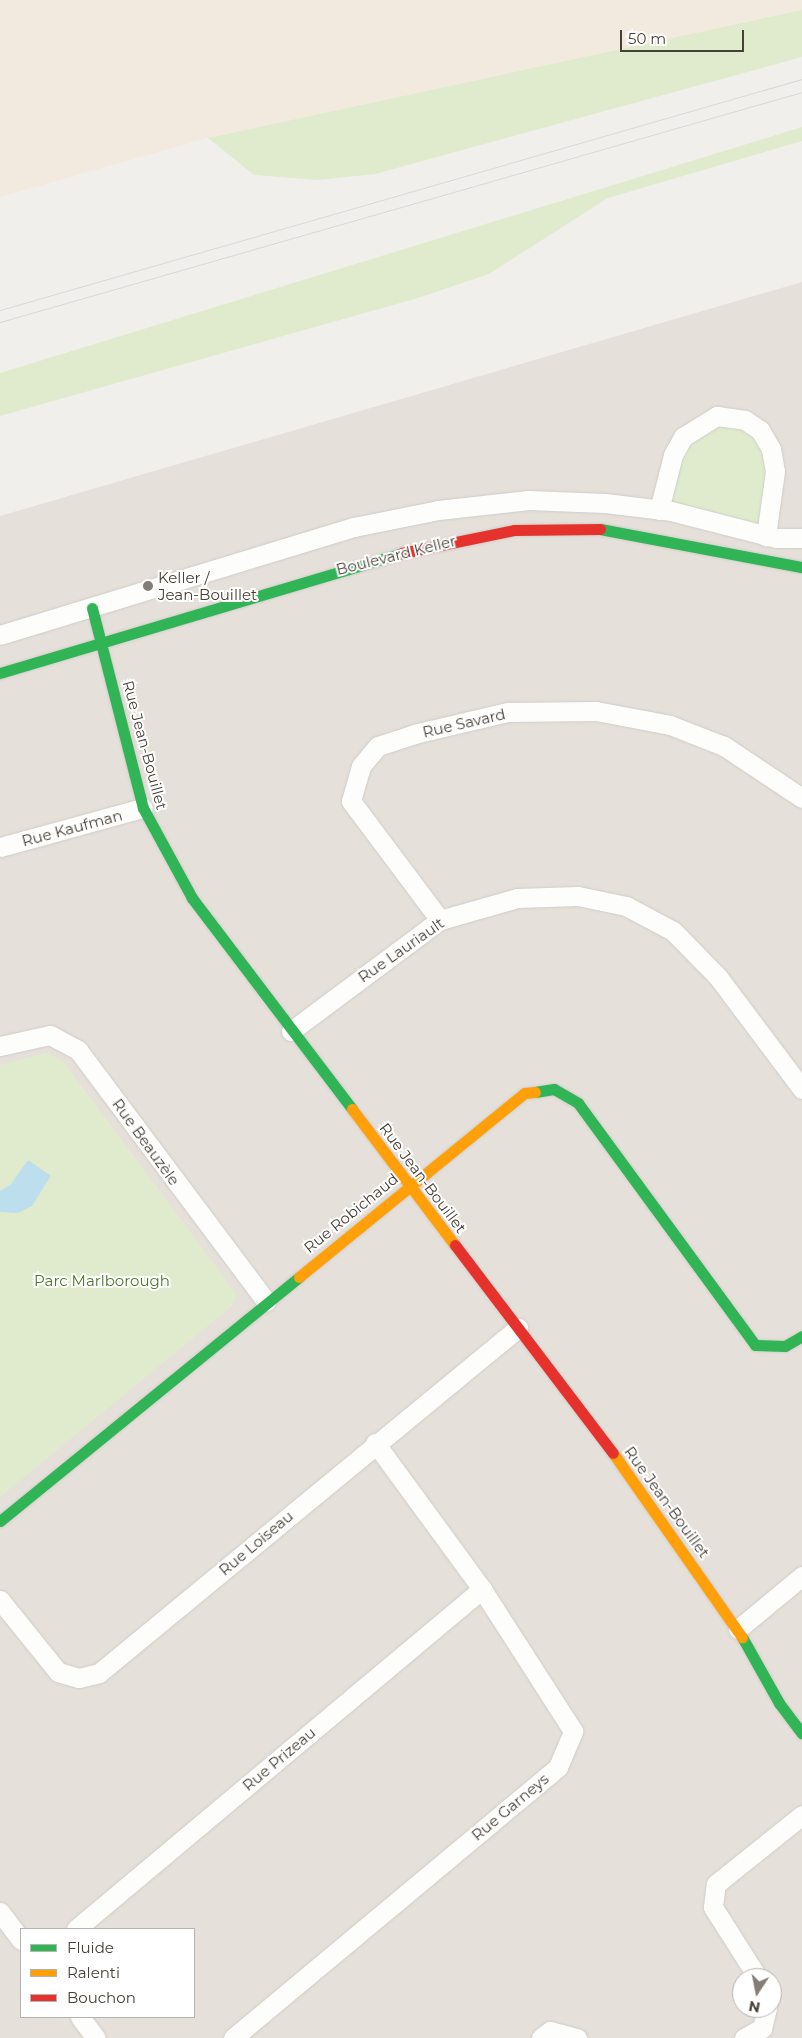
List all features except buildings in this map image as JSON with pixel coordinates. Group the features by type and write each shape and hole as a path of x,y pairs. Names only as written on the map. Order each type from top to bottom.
{"street":[{"path":"659,510 674,455 683,437 717,416 745,420 760,430 771,448 775,471 766,536"},
{"path":"0,635 354,527 438,510 528,500 659,510 766,536 802,538"},
{"name":"Boulevard Keller","path":"0,673 370,559 514,530 589,527 676,541 766,563 802,567"},
{"path":"766,563 802,576"},
{"name":"Rue Jean-Bouillet","path":"92,608 143,808 192,898 291,1031 410,1184 670,1528 738,1628 779,1703 802,1733"},
{"name":"Rue Savard","path":"440,920 351,801 362,766 372,753 405,737 508,712 596,711 670,725 724,746 802,798"},
{"name":"Rue Kaufman","path":"0,847 143,808"},
{"name":"Rue Lauriault","path":"291,1031 440,920 517,898 578,896 626,906 673,931 718,977 802,1089"},
{"name":"Rue Beauzèle","path":"0,1046 50,1034 78,1050 266,1301"},
{"name":"Rue Robichaud","path":"0,1521 266,1301 525,1093 554,1089 578,1103 755,1345 785,1346 802,1336"},
{"name":"Rue Loiseau","path":"0,1600 58,1672 79,1678 100,1673 375,1443 518,1328"},
{"name":"Rue Garneys","path":"233,2038 558,1767 573,1731 482,1589 375,1443"},
{"path":"738,1628 802,1576"},
{"name":"Rue Prizeau","path":"77,1928 482,1589"},
{"path":"752,1968 713,1907 716,1884 802,1815"},
{"path":"0,1912 20,1939"},
{"path":"81,2018 96,2038"},
{"path":"744,2038 762,2028 764,2018"},
{"path":"541,2038 550,2031 577,2038"}],"shaded area":[{"path":"0,0 802,0 802,10 208,138 0,197"},
{"path":"802,282 802,2038 0,2038 0,516"}],"green space":[{"path":"802,10 802,57 375,174 318,180 254,175 208,138"},
{"path":"802,127 802,141 608,198 489,274 418,298 0,416 0,373"},
{"path":"719,424 745,428 766,452 770,475 761,528 670,505 687,441"},
{"name":"Parc Marlborough","path":"47,1053 63,1061 237,1295 232,1306 0,1497 0,1065"}],"water":[{"path":"28,1160 51,1176 32,1206 18,1213 0,1212 0,1191 11,1184"}],"tram line":[{"path":"0,310 802,79"},
{"path":"0,322 802,92"}],"traffic: fast":[{"path":"600,529 802,567"},
{"path":"0,673 402,553"},
{"path":"92,608 143,808 192,898 352,1109"},
{"path":"535,1092 554,1089 578,1103 755,1345 785,1346 802,1336"},
{"path":"0,1521 299,1277"},
{"path":"742,1637 779,1703 802,1733"}],"traffic: slow":[{"path":"299,1277 525,1093 535,1092"},
{"path":"352,1109 455,1245"},
{"path":"613,1453 742,1637"}],"traffic: jam":[{"path":"402,553 514,530 600,529"},
{"path":"455,1245 613,1453"}],"place":[{"name":"Keller / Jean-Bouillet","path":"148,586"}]}
